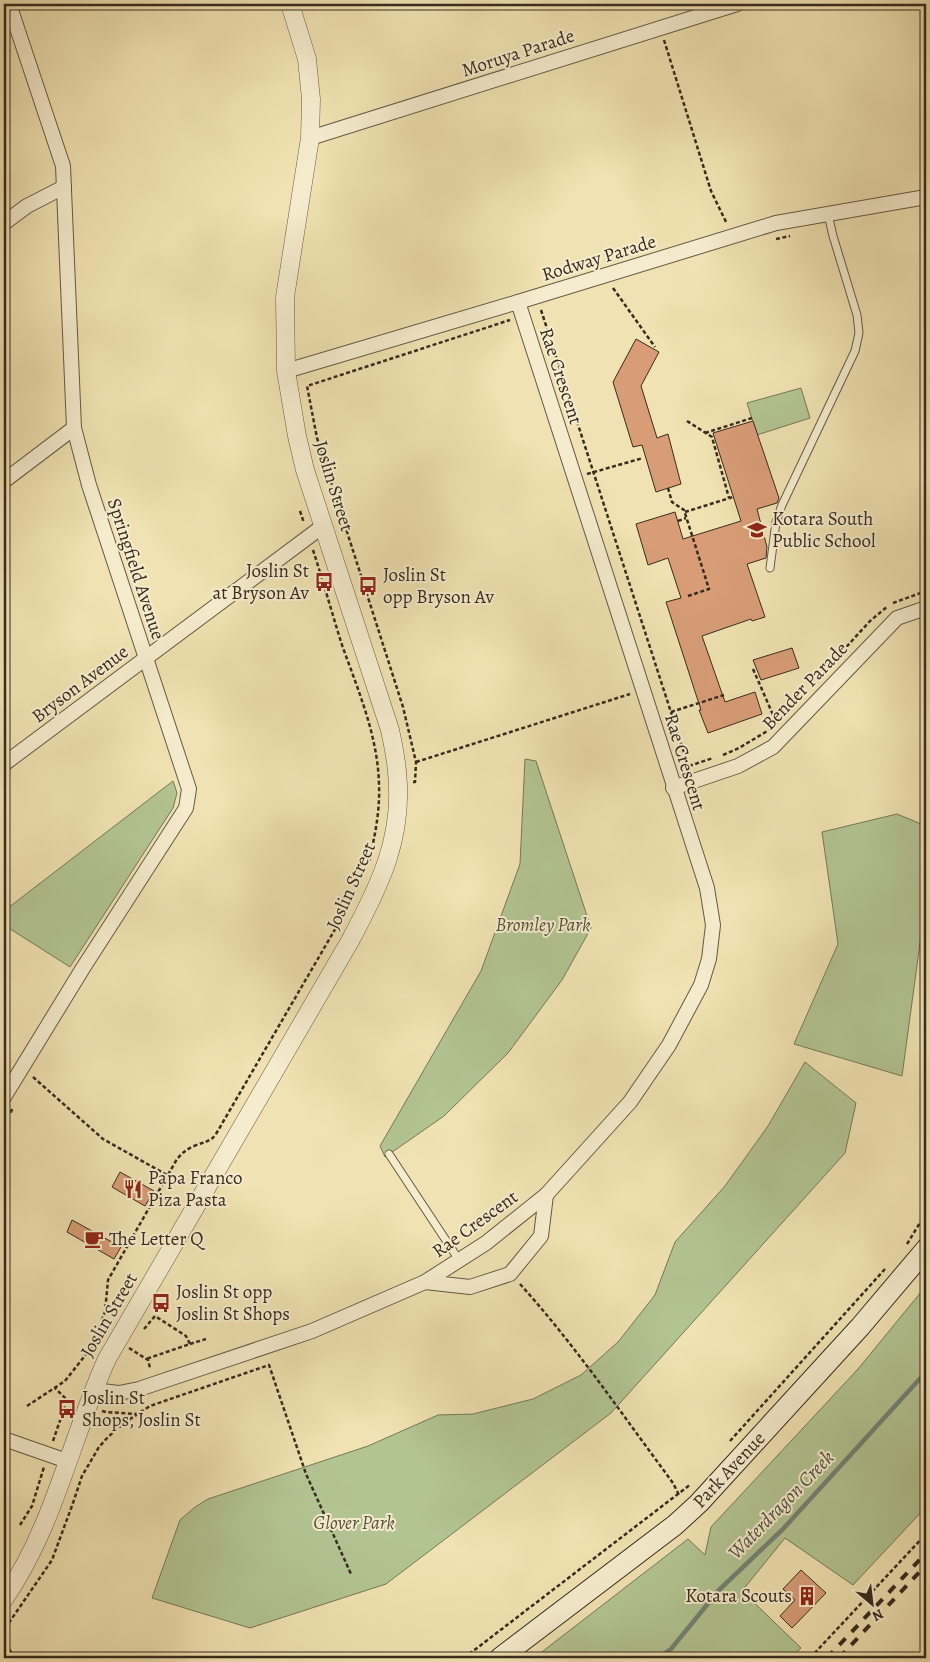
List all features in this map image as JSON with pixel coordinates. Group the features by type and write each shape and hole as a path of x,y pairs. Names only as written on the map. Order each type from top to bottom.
{"main road":[{"name":"Park Avenue","path":"500,1658 675,1525 699,1503 860,1327 926,1249"}],"street":[{"name":"Springfield Avenue","path":"4,1096 83,968 186,808 189,789 89,485 74,428 63,166 9,4"},
{"name":"Joslin Street","path":"4,1599 14,1577 37,1543 106,1359 350,941 374,897 392,848 398,811 398,777 390,730 305,470 297,436 286,370 285,297 310,138 311,99 307,59 290,4"},
{"name":"Moruya Parade","path":"310,138 738,4"},
{"path":"4,223 27,206 64,187"},
{"name":"Rodway Parade","path":"286,370 776,224 926,197"},
{"name":"Rae Crescent","path":"93,1390 119,1393 139,1389 312,1331 424,1282 486,1243 546,1196 630,1102 669,1045 701,985 709,959 713,924 707,888 673,788 644,690 518,302"},
{"path":"4,481 74,428"},
{"name":"Bryson Avenue","path":"4,764 323,526"},
{"name":"Bender Parade","path":"673,788 738,766 773,747 897,618 926,608"},
{"name":"Rae Crescent","path":"424,1282 470,1287 510,1274 542,1236 546,1196"},
{"path":"4,1439 68,1461"}],"lane":[{"path":"770,568 776,522 782,505 855,352 859,333 857,315 828,214"},
{"path":"389,1154 459,1260"}],"path":[{"path":"660,28 712,191 732,237"},
{"path":"612,287 654,347"},
{"path":"541,310 691,772"},
{"path":"511,320 307,386 317,438 403,707 416,762 644,690"},
{"path":"705,433 752,418"},
{"path":"685,512 731,498 712,437 686,421"},
{"path":"593,473 643,458"},
{"path":"668,488 672,502 685,512 708,589 688,596"},
{"path":"678,521 686,518"},
{"path":"312,546 371,730 376,753 379,804 377,822 366,869"},
{"path":"825,671 880,612 903,599 926,591"},
{"path":"753,670 776,724"},
{"path":"671,712 724,695"},
{"path":"722,756 763,734 782,717"},
{"path":"689,766 713,758"},
{"path":"27,1406 65,1381 91,1348 105,1312 108,1280 177,1159 194,1146 212,1140 352,900"},
{"path":"32,1076 103,1139 168,1175"},
{"path":"904,1248 926,1213"},
{"path":"729,1443 885,1268"},
{"path":"510,1274 546,1314 673,1483 679,1495"},
{"path":"139,1335 155,1316 186,1336 190,1344"},
{"path":"146,1359 206,1339"},
{"path":"135,1342 129,1348 146,1359 150,1368"},
{"path":"14,1658 5,1640 4,1630 52,1560 82,1476 108,1437 150,1406 269,1366 306,1474 351,1574"},
{"path":"52,1443 68,1400 55,1388"},
{"path":"102,1410 106,1412 137,1414"},
{"path":"20,1525 32,1506 44,1466"},
{"path":"464,1658 679,1495 692,1483"},
{"path":"810,1658 926,1534"}],"green space":[{"path":"801,388 810,418 757,435 747,403"},
{"name":"Bromley Park","path":"525,759 536,761 591,928 562,980 508,1053 444,1116 385,1157 380,1146 481,971 520,864"},
{"path":"173,781 177,793 173,808 70,967 4,925 4,911"},
{"path":"897,814 926,826 926,899 902,1076 794,1044 838,944 822,832"},
{"name":"Glover Park","path":"805,1062 856,1103 845,1153 611,1413 386,1584 250,1628 152,1598 180,1520 208,1499 368,1446 438,1415 473,1414 533,1399 581,1375 618,1342 655,1295 675,1242 725,1186 768,1126"},
{"path":"926,1286 926,1507 853,1585 785,1538 742,1591 801,1648 790,1658 534,1658 688,1539 705,1555 711,1527 858,1369"}],"building":[{"path":"636,339 659,352 641,386 657,438 668,434 681,484 656,492 642,445 633,447 613,382"},
{"path":"753,421 779,498 777,503 757,509 767,547 766,558 747,564 765,617 752,621 751,619 702,636 725,702 755,692 762,714 708,733 699,710 701,710 666,602 681,598 668,558 648,565 636,524 675,512 683,539 741,521 713,433"},
{"path":"792,648 799,668 761,680 753,660"},
{"name":"Papa Franco Piza Pasta","path":"120,1172 154,1191 145,1206 112,1187"},
{"name":"The Letter Q","path":"72,1220 121,1247 114,1259 67,1232"},
{"name":"Kotara Scouts","path":"801,1570 826,1593 792,1628 780,1616 795,1600 783,1589"}],"waterway":[{"name":"Waterdragon Creek","path":"658,1658 671,1649 719,1590 783,1529 926,1372"}],"railway":[{"path":"827,1658 926,1553"},
{"path":"839,1658 926,1565"}],"place":[{"name":"Kotara South Public School","path":"757,530"},
{"name":"Joslin St at Bryson Av","path":"324,582"},
{"name":"Joslin St opp Bryson Av","path":"368,586"},
{"name":"Papa Franco Piza Pasta","path":"133,1189"},
{"name":"The Letter Q","path":"94,1239"},
{"name":"Joslin St opp Joslin St Shops","path":"161,1303"},
{"name":"Joslin St Shops, Joslin St","path":"67,1409"},
{"name":"Kotara Scouts","path":"807,1596"}]}
